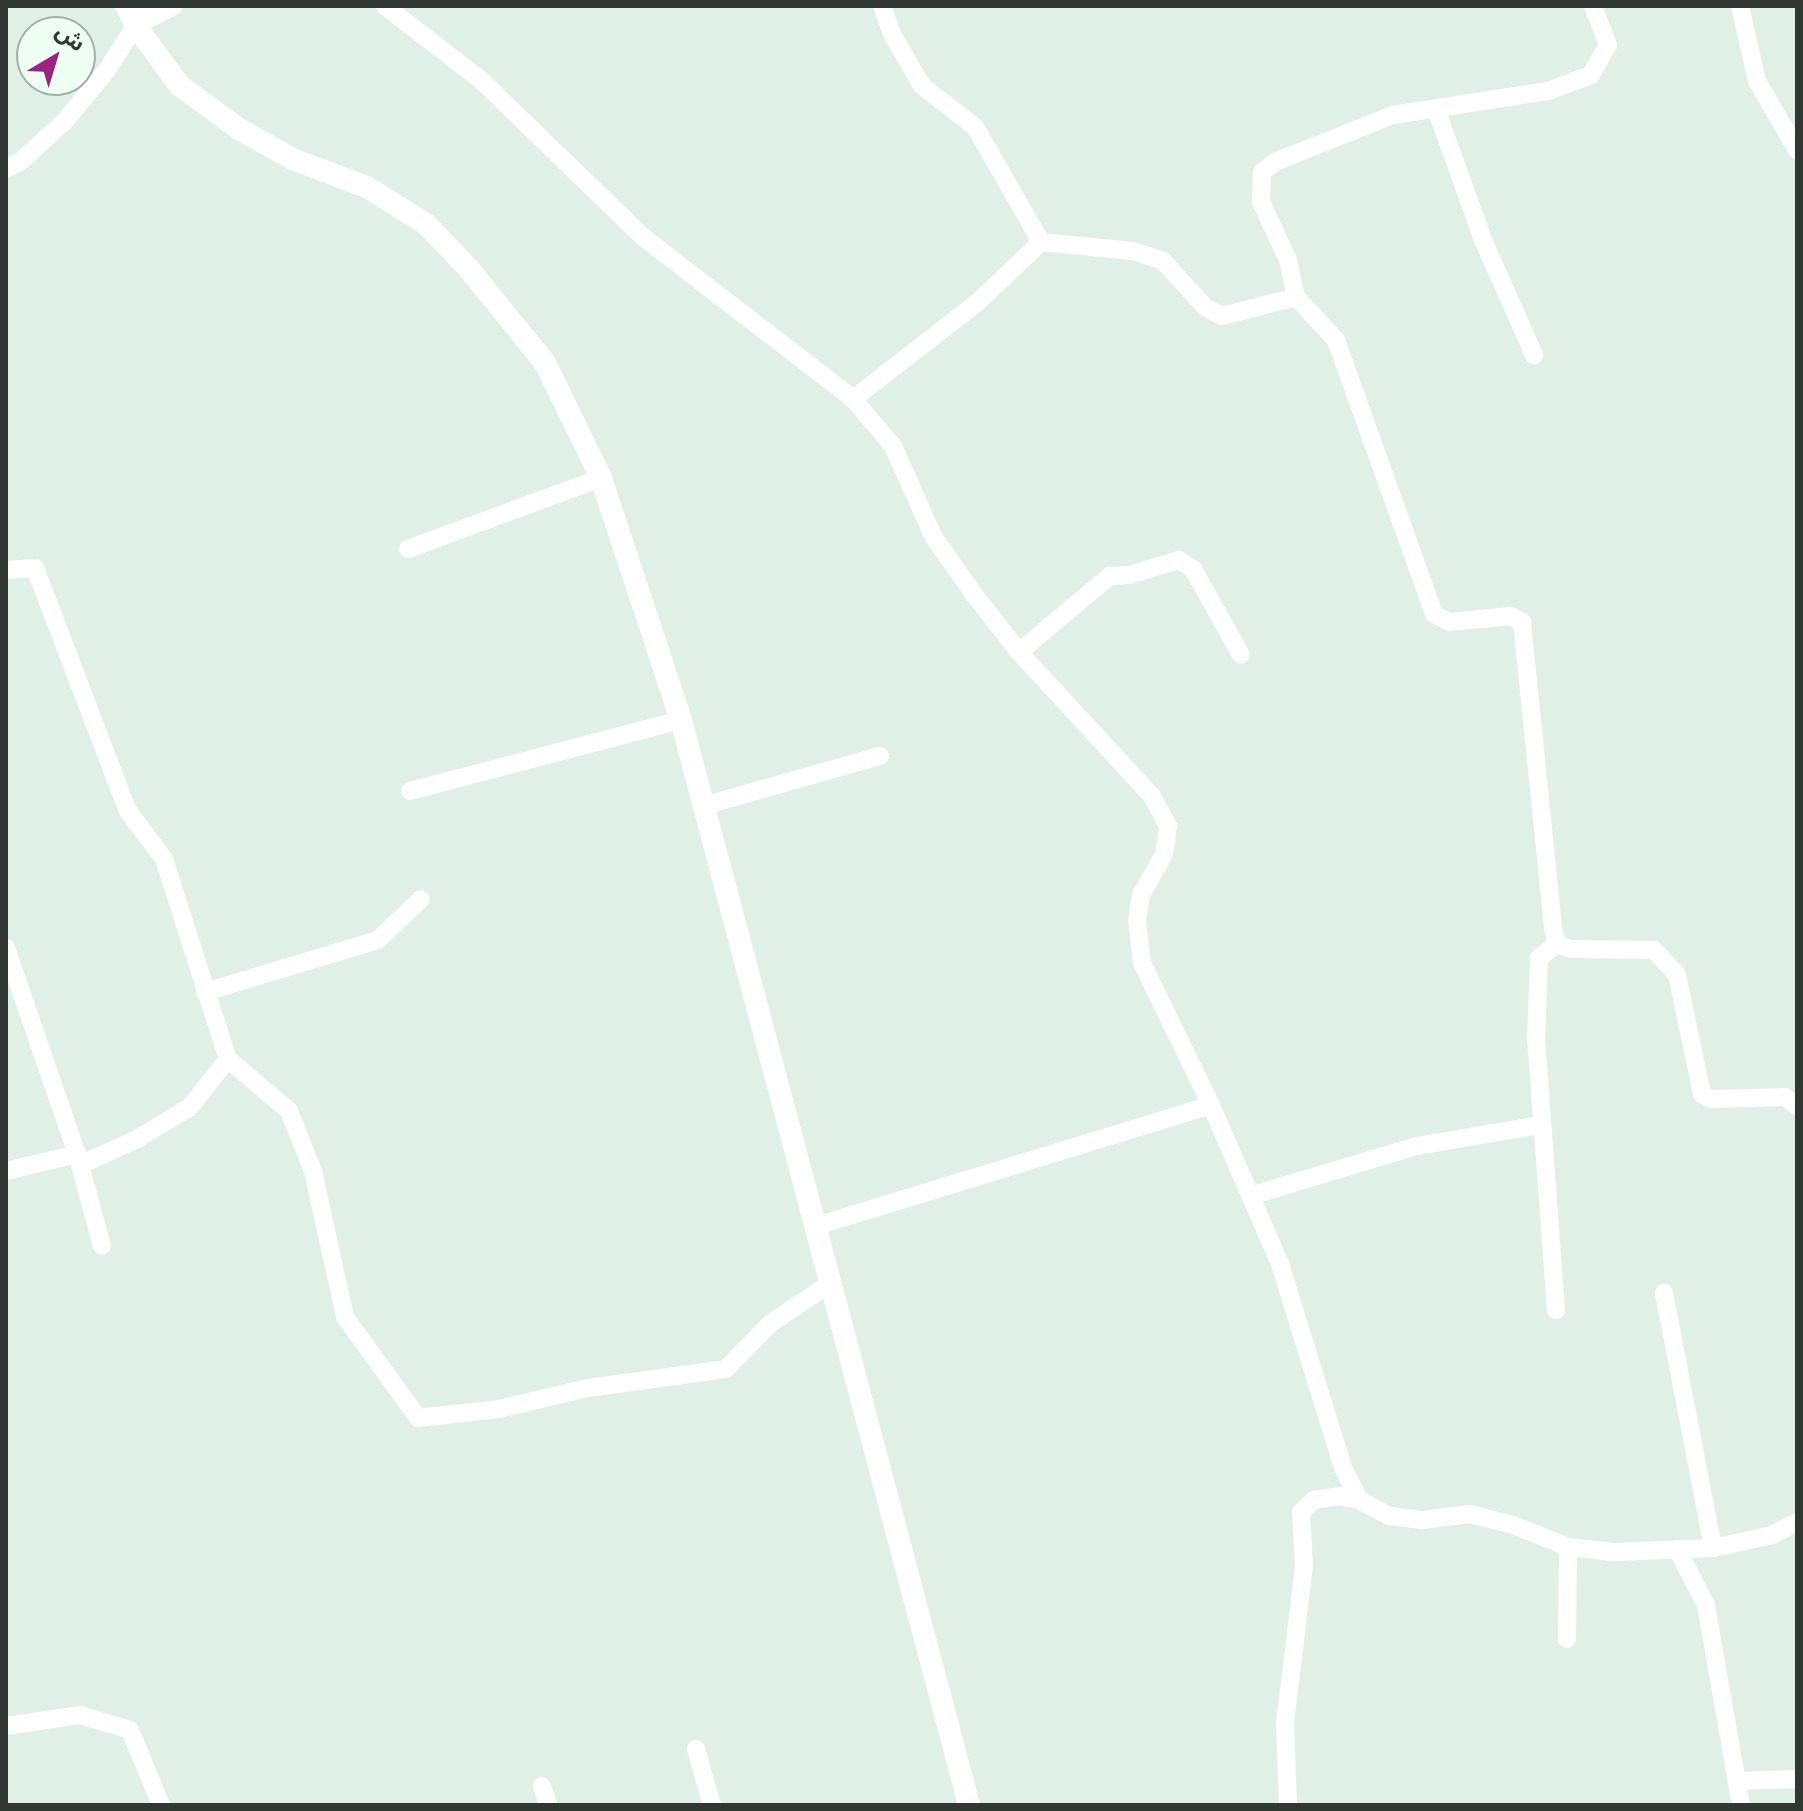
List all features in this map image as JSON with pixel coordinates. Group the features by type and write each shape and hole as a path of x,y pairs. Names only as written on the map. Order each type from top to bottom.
{"street":[{"path":"6,169 21,161 65,121 107,70 131,16 148,6"},
{"path":"131,16 174,6"},
{"path":"385,6 481,80 643,237 853,399 893,446 933,536 1019,652 1152,796 1168,826 1164,854 1141,895 1137,920 1142,963 1211,1105 1280,1264 1343,1468 1359,1500"},
{"path":"882,6 892,34 922,86 975,127 1041,242"},
{"path":"1557,944 1522,622 1511,616 1450,622 1434,614 1336,340 1296,297 1288,260 1261,202 1262,172 1275,162 1393,115 1548,91 1591,75 1608,45 1593,6"},
{"path":"1740,6 1757,81 1797,150"},
{"path":"131,16 179,85 239,129 295,160 367,187 426,224 469,269 545,363 601,478 681,720 969,1805"},
{"path":"1436,109 1484,242 1534,355"},
{"path":"853,399 978,302 1041,242 1133,251 1163,261 1205,307 1222,316 1296,297"},
{"path":"408,549 601,478"},
{"path":"1019,652 1110,576 1129,575 1179,560 1193,569 1241,655"},
{"path":"6,570 35,568 128,811 164,859 228,1059 289,1111 313,1171 345,1317 418,1418 499,1409 588,1388 726,1369 771,1323 831,1283"},
{"path":"410,791 681,720"},
{"path":"703,806 880,756"},
{"path":"205,992 378,940 421,899"},
{"path":"1557,944 1571,949 1654,950 1677,975 1702,1094 1711,1099 1785,1097 1797,1106"},
{"path":"1556,1310 1536,1040 1539,958 1557,944"},
{"path":"6,948 78,1159 102,1246"},
{"path":"6,1171 78,1159 137,1139 190,1107 228,1059"},
{"path":"816,1226 1211,1105"},
{"path":"1250,1196 1417,1146 1540,1125"},
{"path":"1664,1293 1713,1548"},
{"path":"1288,1805 1285,1723 1304,1566 1301,1512 1314,1500 1338,1496 1359,1500 1389,1516 1411,1519 1470,1514 1513,1525 1568,1547 1614,1552 1713,1548 1772,1535 1797,1522"},
{"path":"1567,1639 1568,1547"},
{"path":"1677,1549 1706,1605 1741,1805"},
{"path":"6,1726 80,1715 130,1730 161,1805"},
{"path":"696,1749 712,1805"},
{"path":"1738,1781 1797,1779"},
{"path":"542,1786 548,1805"}]}
